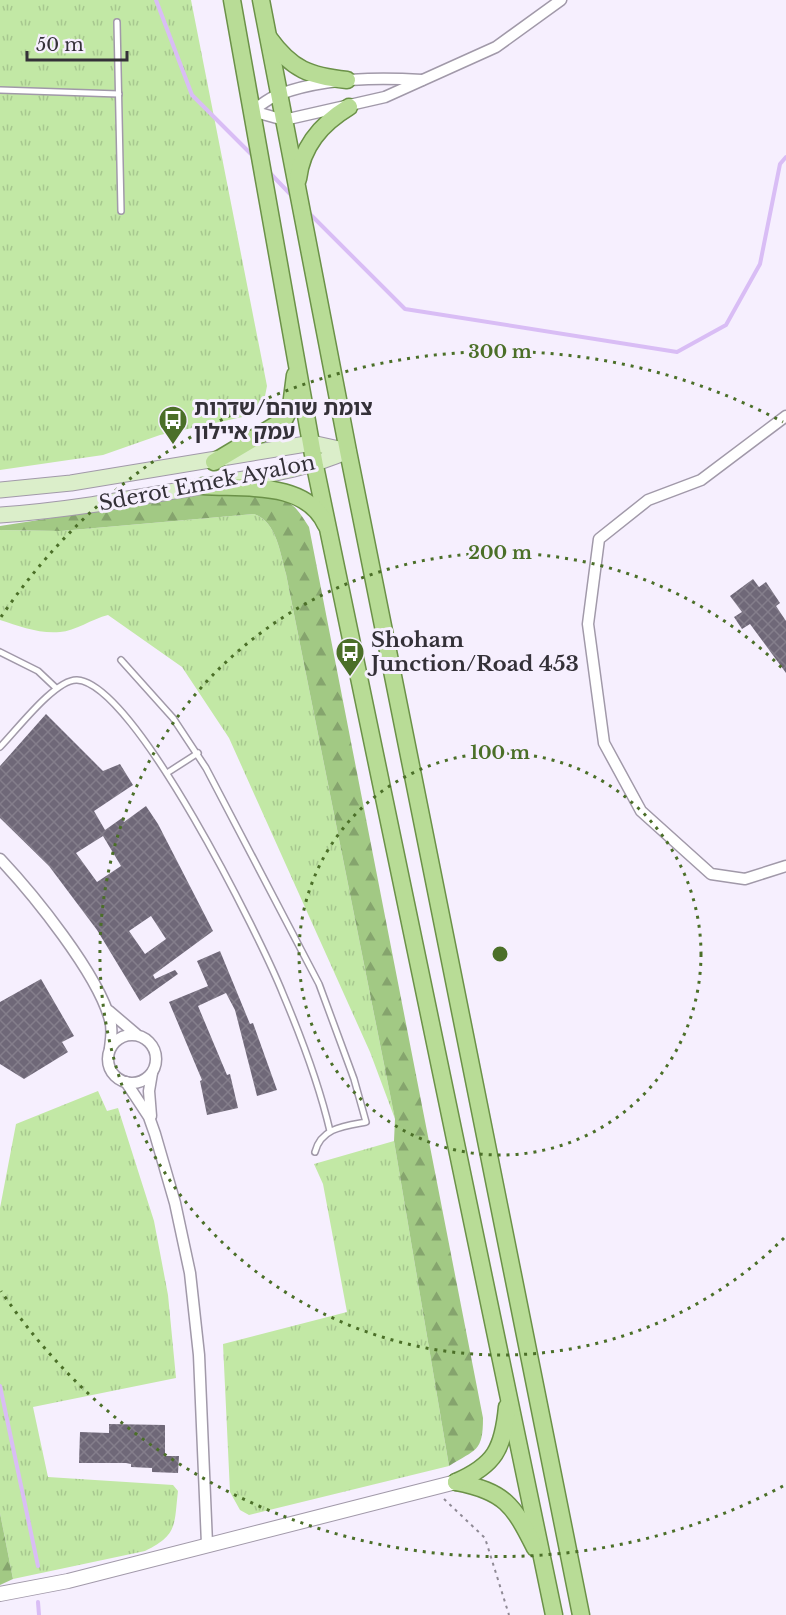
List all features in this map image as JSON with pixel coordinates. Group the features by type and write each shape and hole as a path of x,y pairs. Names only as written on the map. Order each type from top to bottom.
{"main road":[{"path":"232,0 297,353 315,466 333,542 554,1615"},
{"path":"261,0 348,452 581,1615"},
{"path":"267,35 286,58 305,72 347,80"},
{"path":"297,186 299,170 310,144 330,119 349,107"},
{"path":"214,462 284,420 291,406 297,353"},
{"name":"Sderot Emek Ayalon","path":"0,490 71,483 214,462 312,443 348,452"},
{"name":"Sderot Emek Ayalon","path":"0,515 54,511 315,466 348,452"},
{"path":"202,486 277,491 302,498 323,519 333,542"},
{"path":"456,1482 480,1470 495,1456 505,1429 509,1392"},
{"path":"456,1482 491,1491 504,1498 519,1516 544,1566"}],"street":[{"path":"252,111 284,120 385,97 496,46 561,0"},
{"path":"252,111 279,94 347,80 378,77 426,80"},
{"path":"786,416 701,480 648,500 599,539 588,624 604,743 641,811 711,874 746,879 786,866"},
{"path":"0,859 57,929 104,1004 119,1022 148,1040 156,1052 156,1064 149,1091 152,1126 175,1203 190,1273 199,1355 207,1544"},
{"path":"104,1004 111,1022 108,1060 110,1070 126,1082 138,1083 152,1073"},
{"path":"110,1048 120,1037 138,1035"},
{"path":"126,1082 152,1126"},
{"path":"0,1594 68,1581 456,1482"}],"lane":[{"path":"117,22 121,211"},
{"path":"0,90 119,94"},
{"path":"0,652 38,671 56,688"},
{"path":"121,660 173,718 198,753 300,944 338,1033 366,1122 330,1131 322,1137 315,1152"},
{"path":"0,747 56,688 70,681 78,680 95,687 129,720 167,773 242,909 282,991 313,1071 330,1131"},
{"path":"167,773 198,753"}],"path":[{"path":"432,1487 463,1520 485,1538 509,1615"}],"green space":[{"path":"0,0 191,0 267,386 264,401 247,416 160,435 103,455 0,470"},
{"path":"259,494 271,496 292,505 309,527 483,1418 479,1444 472,1452 449,1466 394,1141 395,1119 286,574 273,531 262,518 254,514 61,531 0,530 0,526 200,495"},
{"path":"254,514 262,518 273,531 286,574 395,1119 370,1052 229,738 182,667 108,615 60,632 37,631 0,620 0,530 61,531"},
{"path":"98,1091 107,1111 118,1108 154,1221 168,1295 176,1378 33,1407 48,1477 173,1485 178,1491 175,1521 164,1540 145,1551 13,1579 0,1513 0,1208 16,1124"},
{"path":"394,1141 449,1466 249,1515 240,1510 230,1492 223,1344 347,1312 323,1184 314,1164"},
{"path":"0,1513 13,1579 0,1585"}],"building":[{"path":"753,579 759,587 766,582 780,603 776,606 786,621 786,673 750,624 742,629 734,617 742,612 730,596"},
{"path":"46,714 103,771 120,764 133,785 94,811 105,830 122,818 124,822 146,806 158,824 213,931 153,975 155,979 175,970 178,974 140,1001 97,930 49,866 0,818 0,766","holes":["103,836 121,866 97,882 76,853","151,916 166,939 145,954 129,931"]},
{"path":"220,951 250,1024 253,1023 277,1090 257,1096 235,1010 226,993 198,1006 227,1075 230,1074 238,1108 207,1115 200,1081 202,1080 169,1002 208,986 197,961"},
{"path":"41,979 74,1036 62,1042 68,1052 24,1079 0,1064 0,1002"},
{"path":"109,1424 165,1425 165,1456 179,1456 178,1473 152,1472 152,1468 131,1467 131,1464 126,1463 79,1463 80,1432 109,1433"}],"waterway":[{"path":"156,0 192,95 253,156"},
{"path":"307,211 405,309 677,352 726,325 760,264 780,164 786,157"},
{"path":"269,172 293,197"},
{"path":"0,1386 38,1566"},
{"path":"38,1602 39,1615"}],"place":[{"name":"צומת שוהם/שדרות עמק איילון","path":"173,446"},
{"name":"Shoham Junction/Road 453","path":"350,678"}]}
